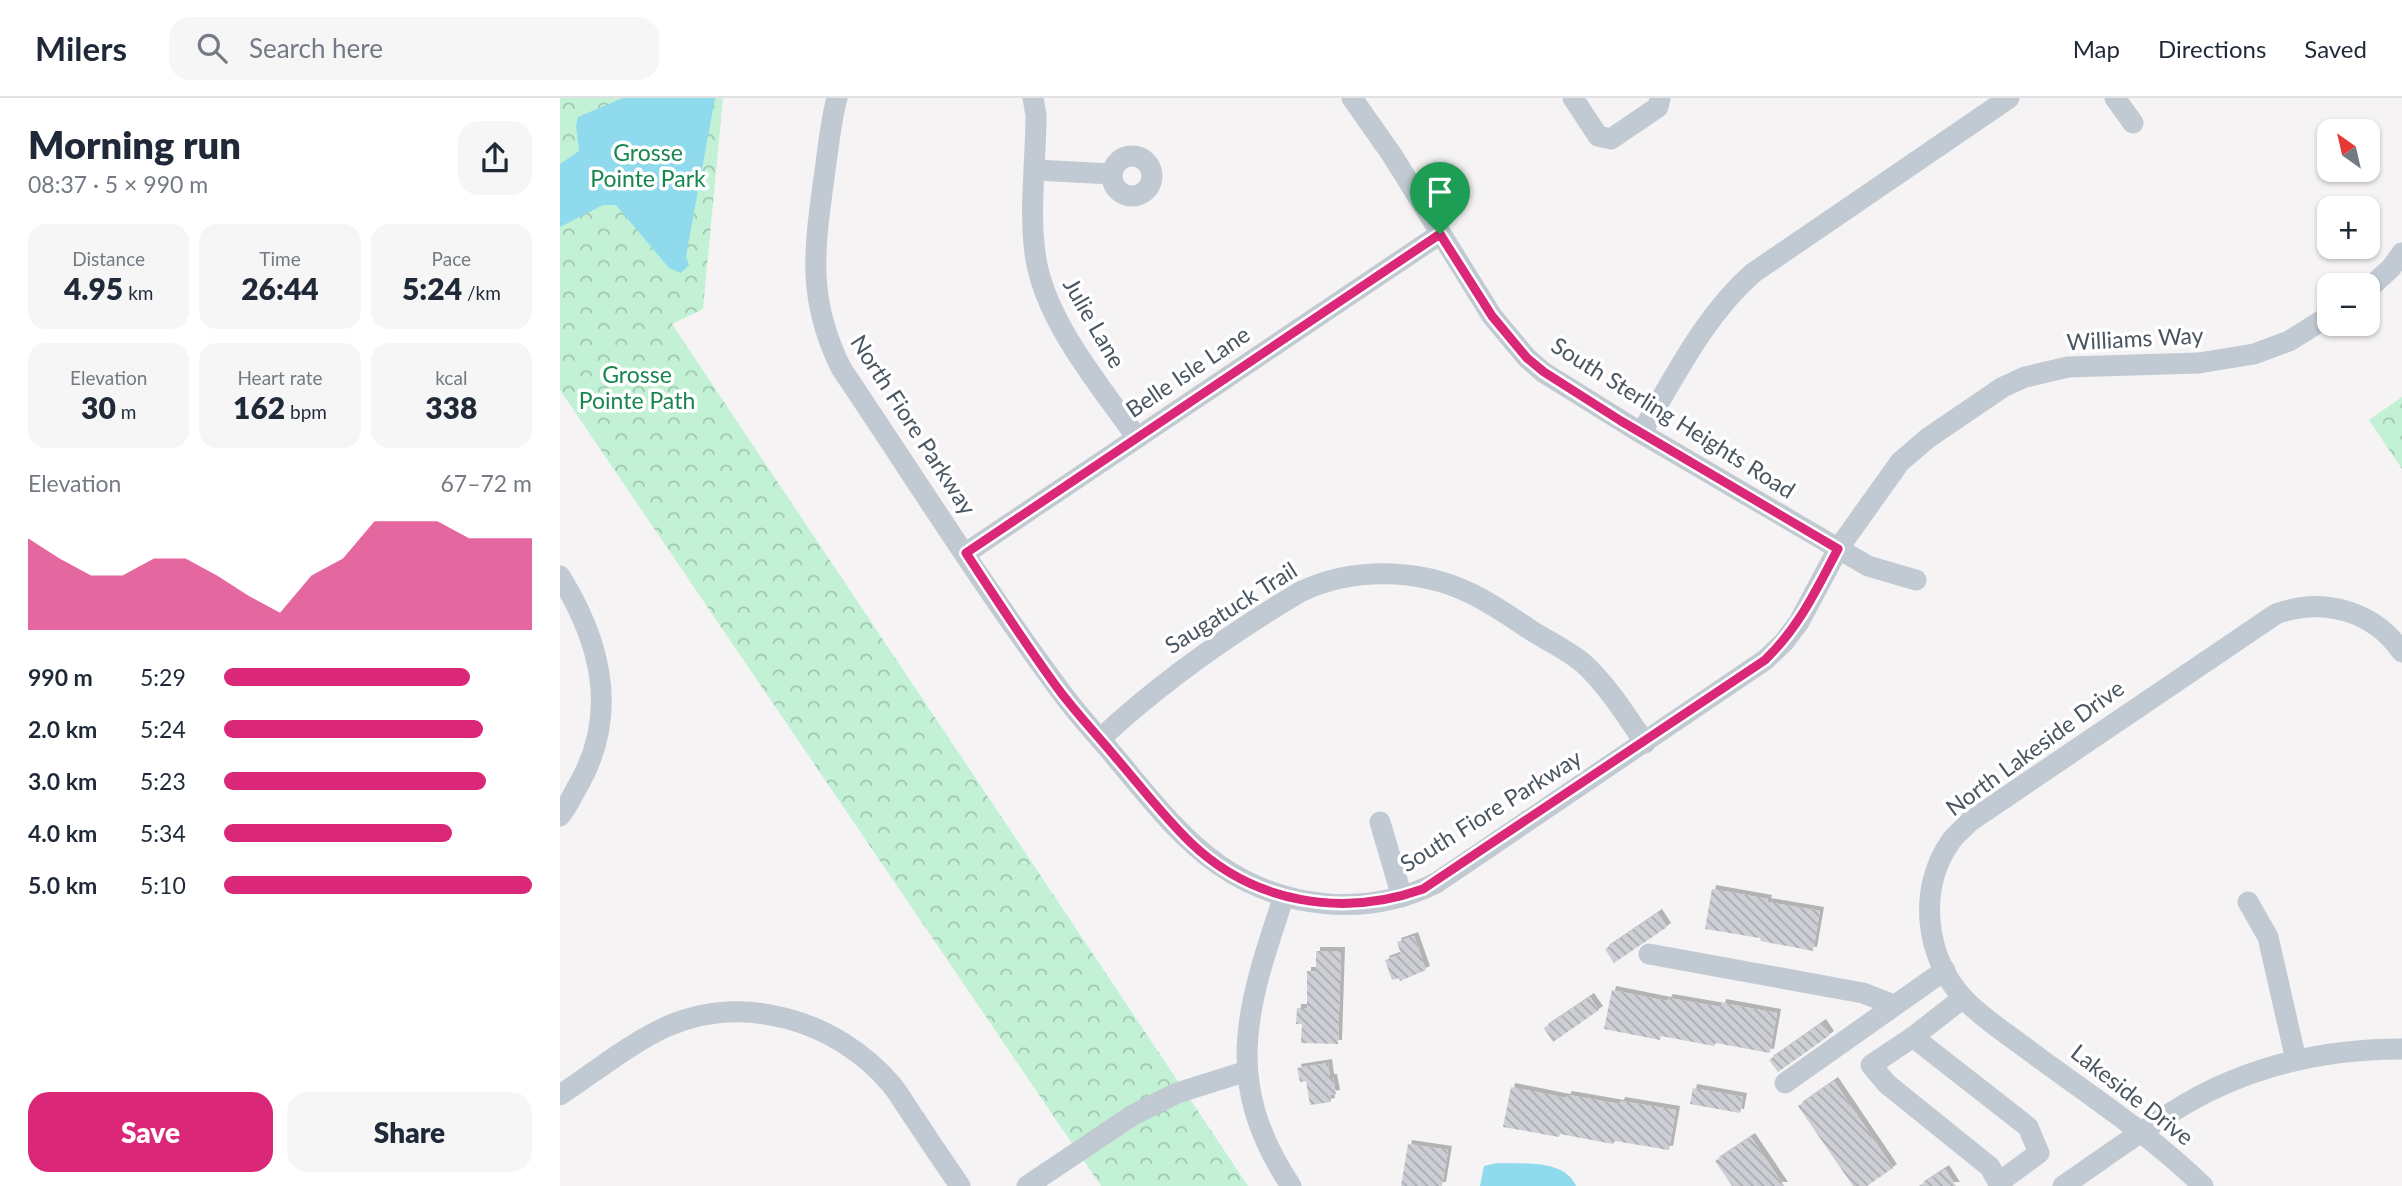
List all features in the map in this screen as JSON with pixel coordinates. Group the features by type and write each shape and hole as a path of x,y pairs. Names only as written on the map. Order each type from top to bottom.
{"street":[{"name":"North Fiore Parkway","path":"837,98 816,236 816,291 828,341 841,368 1022,637"},
{"name":"Julie Lane","path":"1033,98 1036,115 1032,223 1041,284 1054,315 1137,438"},
{"name":"South Sterling Heights Road","path":"1352,98 1392,155 1492,316 1527,358 1544,372 1641,433 1838,549 1868,566 1916,580"},
{"path":"1573,98 1598,136 1611,139 1658,107 1660,98"},
{"path":"1641,433 1702,331 1734,290 1753,273 2009,98"},
{"path":"2115,98 2133,123"},
{"path":"1035,170 1112,174"},
{"name":"Belle Isle Lane","path":"966,553 1440,234"},
{"path":"2380,278 2402,253"},
{"name":"Williams Way","path":"1838,549 1900,463 1928,438 2003,387 2025,377 2068,367 2199,363 2254,354 2289,341 2317,324"},
{"name":"South Fiore Parkway","path":"1022,637 1060,691 1192,844 1221,866 1256,885 1284,896 1311,903 1369,904 1402,897 1436,883 1765,660 1784,642 1799,622 1838,549"},
{"name":"Saugatuck Trail","path":"1100,738 1185,667 1300,592 1316,584 1340,578 1391,574 1440,582 1468,592 1581,662 1611,693 1645,743"},
{"path":"560,576 579,607 593,640 602,704 597,743 590,764 560,816"},
{"name":"North Lakeside Drive","path":"2027,1049 1963,998 1936,955 1930,933 1929,907 1938,868 1951,841 1969,822 2276,614 2306,606 2333,607 2373,623 2386,632 2402,652"},
{"path":"1380,821 1402,897"},
{"path":"1284,896 1250,1007 1247,1071 1250,1093 1267,1146 1291,1186"},
{"path":"2248,902 2268,937 2296,1060"},
{"path":"1648,954 1863,993 1894,1006"},
{"path":"1785,1083 1945,970"},
{"path":"1913,1037 2028,1127 2039,1153 1999,1184 1990,1167 1887,1084 1871,1065 1963,998"},
{"path":"560,1095 645,1038 669,1026 709,1015 746,1013 799,1021 836,1037 873,1065 892,1086 960,1186"},
{"name":"Lakeside Drive","path":"2027,1049 2149,1138 2203,1186"},
{"path":"2063,1186 2186,1104 2255,1072 2336,1052 2402,1049"},
{"path":"1027,1186 1133,1115 1177,1093 1247,1071"}],"green space":[{"name":"Grosse Pointe Path","path":"560,98 723,98 703,309 672,324 1248,1186 1101,1186 560,390"},
{"path":"2402,397 2402,469 2369,420"}],"water":[{"name":"Grosse Pointe Park","path":"623,98 715,98 686,256 689,265 681,273 669,268 616,205 603,205 560,227 560,164 579,151 576,126 578,117"},
{"path":"1497,1163 1552,1167 1570,1177 1576,1186 1480,1186 1484,1166"}],"building":[{"path":"1712,889 1820,911 1813,951 1761,941 1760,938 1705,929"},
{"path":"1658,913 1667,927 1614,963 1605,949"},
{"path":"1414,936 1426,970 1400,981 1399,978 1392,980 1385,960 1401,954 1397,942"},
{"path":"1316,951 1341,951 1338,1044 1301,1043 1302,1024 1296,1024 1297,1008 1307,1008 1307,971 1316,971"},
{"path":"1612,990 1667,1001 1669,998 1721,1007 1722,1003 1777,1013 1770,1053 1661,1036 1660,1040 1604,1029"},
{"path":"1590,997 1599,1010 1553,1042 1544,1028"},
{"path":"1822,1023 1830,1035 1778,1072 1769,1060"},
{"path":"1328,1063 1336,1094 1330,1095 1331,1102 1310,1105 1306,1081 1300,1082 1297,1068"},
{"path":"1834,1081 1893,1168 1867,1186 1853,1186 1798,1106"},
{"path":"1511,1087 1566,1098 1568,1095 1676,1110 1669,1150 1615,1141 1613,1144 1560,1134 1559,1137 1503,1127"},
{"path":"1693,1088 1743,1097 1740,1113 1690,1104"},
{"path":"1751,1137 1784,1186 1732,1186 1715,1161"},
{"path":"1408,1144 1448,1150 1442,1186 1401,1186"},
{"path":"1945,1169 1956,1186 1919,1186"}],"route":[{"path":"1440,234 1492,316 1527,358 1544,372 1621,421 1838,549 1799,622 1784,642 1765,660 1436,883 1402,897 1369,904 1311,903 1256,885 1221,866 1192,844 1060,691 966,553 1440,234"}]}
